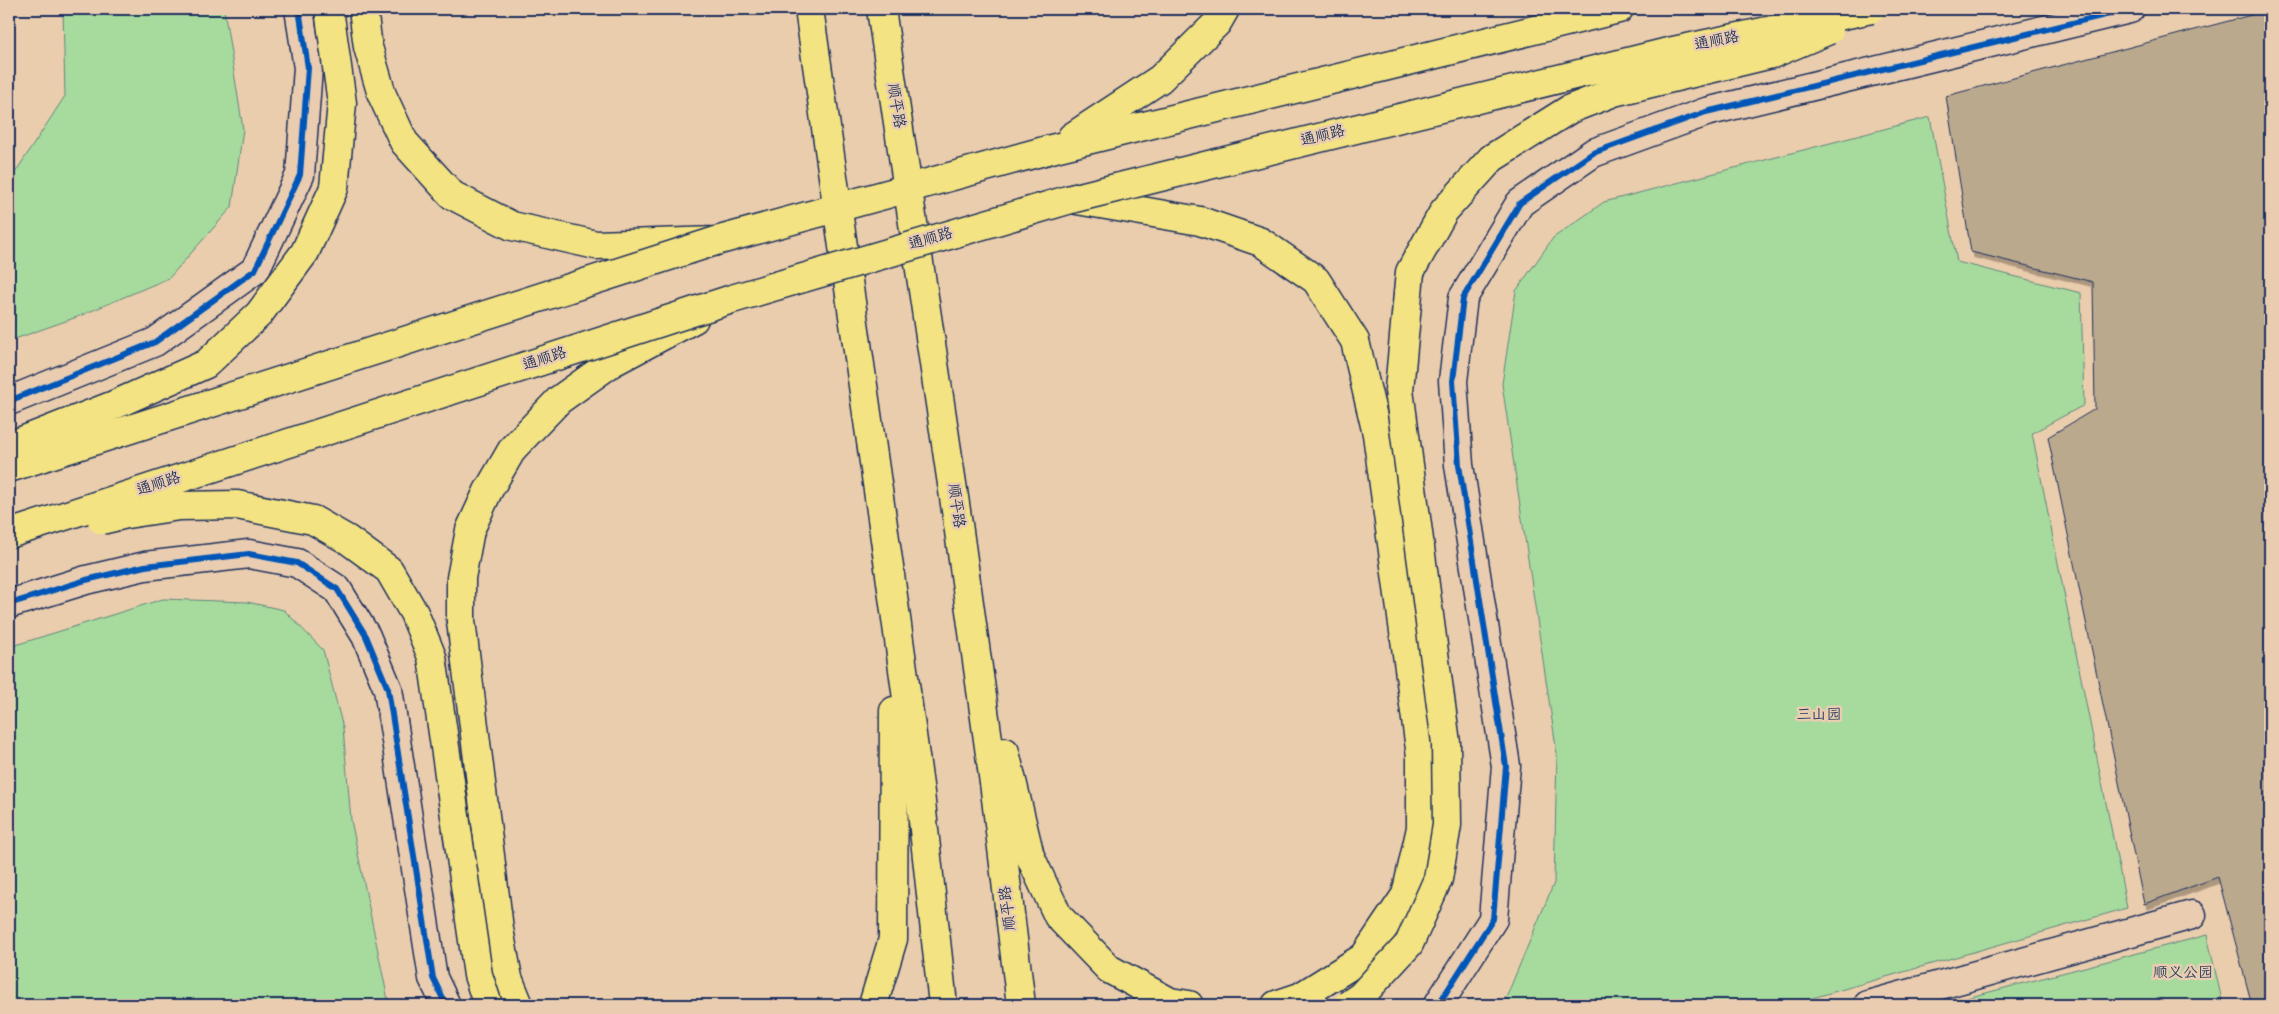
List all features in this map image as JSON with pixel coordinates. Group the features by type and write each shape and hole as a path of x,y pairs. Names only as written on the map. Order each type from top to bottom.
{"main road":[{"path":"9,446 114,405 206,364 259,314 306,252 334,188 342,103 329,9"},
{"path":"363,9 368,47 382,95 404,142 452,195 512,226 596,245 716,241"},
{"path":"807,9 888,560 920,793 943,1005"},
{"name":"顺平路","path":"881,9 995,790 1021,1005"},
{"path":"1055,148 1160,79 1217,23 1225,9"},
{"path":"9,468 716,241 1055,148 1619,9"},
{"name":"通顺路","path":"9,534 732,299 1071,199 1664,53 1872,9"},
{"path":"1348,1005 1361,996 1409,944 1438,879 1447,825 1446,743 1399,390 1410,272 1444,211 1492,158 1570,109 1614,92 1772,54 1878,9"},
{"path":"1071,199 1200,220 1261,242 1316,280 1355,340 1377,434 1420,746 1421,828 1406,895 1364,957 1300,997 1276,1005"},
{"path":"519,1005 508,978 499,929 461,622 461,578 470,530 488,491 513,448 559,400 611,363 732,299"},
{"path":"9,544 127,514 179,506 238,504 313,520 348,540 389,570 414,613 432,657 478,976 488,1005"},
{"path":"872,1005 893,939 894,710 888,560"},
{"path":"967,593 1030,856 1058,916 1109,969 1170,1002 1189,1005"}],"street":[{"path":"9,401 155,342 255,270 300,174 308,68 299,9"},
{"path":"1438,1005 1493,919 1506,766 1459,465 1453,381 1463,298 1520,203 1593,153 1706,112 2130,9"},
{"path":"9,604 86,580 145,566 249,554 297,563 338,589 366,636 388,689 433,978 446,1005"},
{"path":"1868,1005 2192,915"}],"green space":[{"path":"63,9 224,9 243,129 232,207 169,278 77,317 9,341 9,182 65,96"},
{"name":"三山园","path":"1930,117 1957,262 2081,293 2084,405 2032,433 2127,908 1788,1005 1503,1005 1554,883 1557,754 1502,384 1516,291 1553,238 1604,202"},
{"path":"163,599 247,602 284,610 323,650 343,728 351,820 389,1005 9,1005 9,647"},
{"name":"顺义公园","path":"2207,935 2223,1005 1940,1005"}],"building":[{"path":"2270,10 2270,1005 2252,1005 2218,877 2144,904 2048,437 2095,409 2093,282 1971,252 1946,96"}],"cycle path":[{"path":"9,401 155,342 255,270 300,175 308,68 299,9"},
{"path":"1438,1005 1493,919 1506,766 1459,465 1453,381 1463,298 1520,203 1593,153 1706,112 2130,9"},
{"path":"9,604 86,580 145,566 249,554 297,563 337,589 366,636 388,689 433,978 446,1005"}]}
